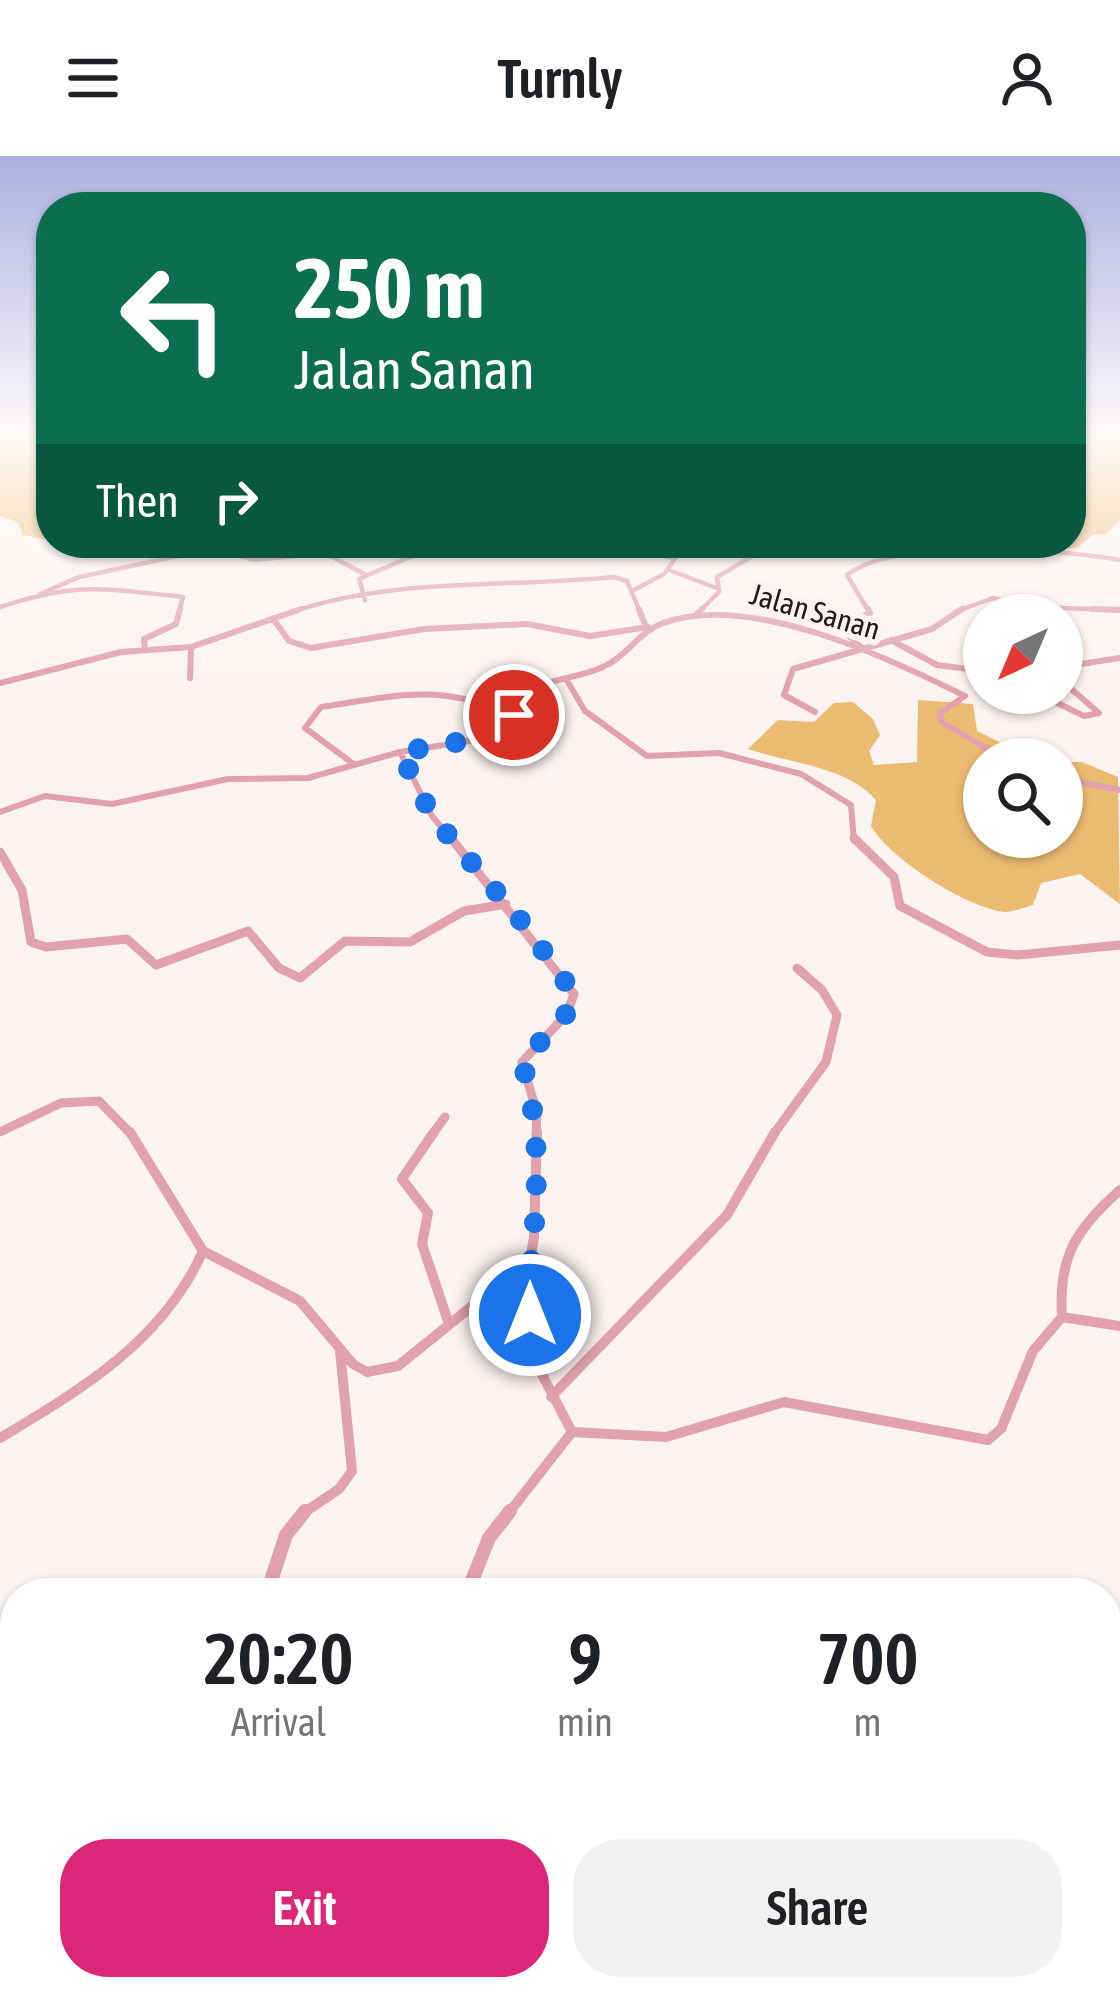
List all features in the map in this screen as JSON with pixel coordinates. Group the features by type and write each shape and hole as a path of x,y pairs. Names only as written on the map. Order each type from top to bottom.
{"street":[{"path":"1086,553 1120,560"},
{"path":"0,607 80,578 167,558"},
{"path":"334,558 366,575"},
{"path":"365,600 358,590 359,579 407,558"},
{"path":"632,591 669,570 673,558"},
{"path":"696,615 718,589 717,578 750,558"},
{"path":"858,650 838,626 870,613 847,575 852,570 921,558"},
{"path":"669,570 718,589"},
{"path":"0,682 145,650 191,647 311,604 449,586 520,586 600,576 627,581 651,626 590,636 527,624 424,629 310,648 289,641 274,620"},
{"path":"40,594 136,587 148,595 183,597 176,624 144,639 145,650"},
{"path":"815,712 784,695 787,675 932,629 956,611 993,598 1032,608 1120,610"},
{"name":"Jalan Sanan","path":"0,812 37,797 112,804 228,779 308,778 400,752 481,739 515,727 519,722 514,715 517,699 530,689 608,666 651,626 696,615 750,617 901,665 965,696 940,712 942,722 969,738"},
{"path":"891,640 937,665 963,668"},
{"path":"190,677 191,647"},
{"path":"1083,664 1120,658"},
{"path":"566,679 585,711 647,756 719,753 747,758 791,770 845,801 855,817 854,841 894,877 900,906 972,947 1018,955 1120,945"},
{"path":"352,763 305,728 321,707 404,694 464,694 514,715"},
{"path":"1080,714 1099,713 1083,699"},
{"path":"481,739 494,757"},
{"path":"400,752 432,816 574,994 566,1014 522,1062 537,1113 533,1237 526,1285 536,1363 572,1432"},
{"path":"1083,783 1120,790"},
{"path":"0,852 22,890 31,942 46,947 127,940 156,965 248,931 279,968 300,978 344,940 410,942 464,911 506,904"},
{"path":"551,1397 728,1215 768,1142 826,1062 837,1015 822,990 797,968"},
{"path":"0,1132 61,1103 99,1101 124,1123 203,1251 300,1301 340,1350 367,1372 388,1371 488,1297 526,1285"},
{"path":"445,1117 402,1179 428,1213 422,1244 449,1324"},
{"path":"572,1432 666,1438 784,1402 988,1440 1001,1429 1033,1352 1062,1317 1056,1283 1065,1246 1120,1190"},
{"path":"0,1438 158,1326 193,1282 203,1251"},
{"path":"1062,1317 1120,1326"},
{"path":"272,1578 295,1520 345,1486 352,1471 340,1350"},
{"path":"472,1578 489,1538 572,1432"}],"shaded area":[{"path":"9,519 36,519 36,537 23,535 18,522"},
{"path":"1086,519 1120,519 1106,534 1086,541"},
{"path":"918,700 963,703 963,714 974,714 977,731 991,738 963,738 963,858 1083,858 1083,762 1118,777 1120,904 1080,874 1041,883 1033,905 1015,910 1005,912 971,902 912,867 881,839 871,826 876,800 864,789 834,773 748,749 778,720 814,722 834,703 853,702 873,719 880,735 869,751 874,765 917,762"}],"route":[{"path":"514,715 518,724 501,735 400,752 432,816 527,928 574,994 566,1014 530,1047 522,1062 537,1113 533,1237 526,1285 530,1315"}]}
